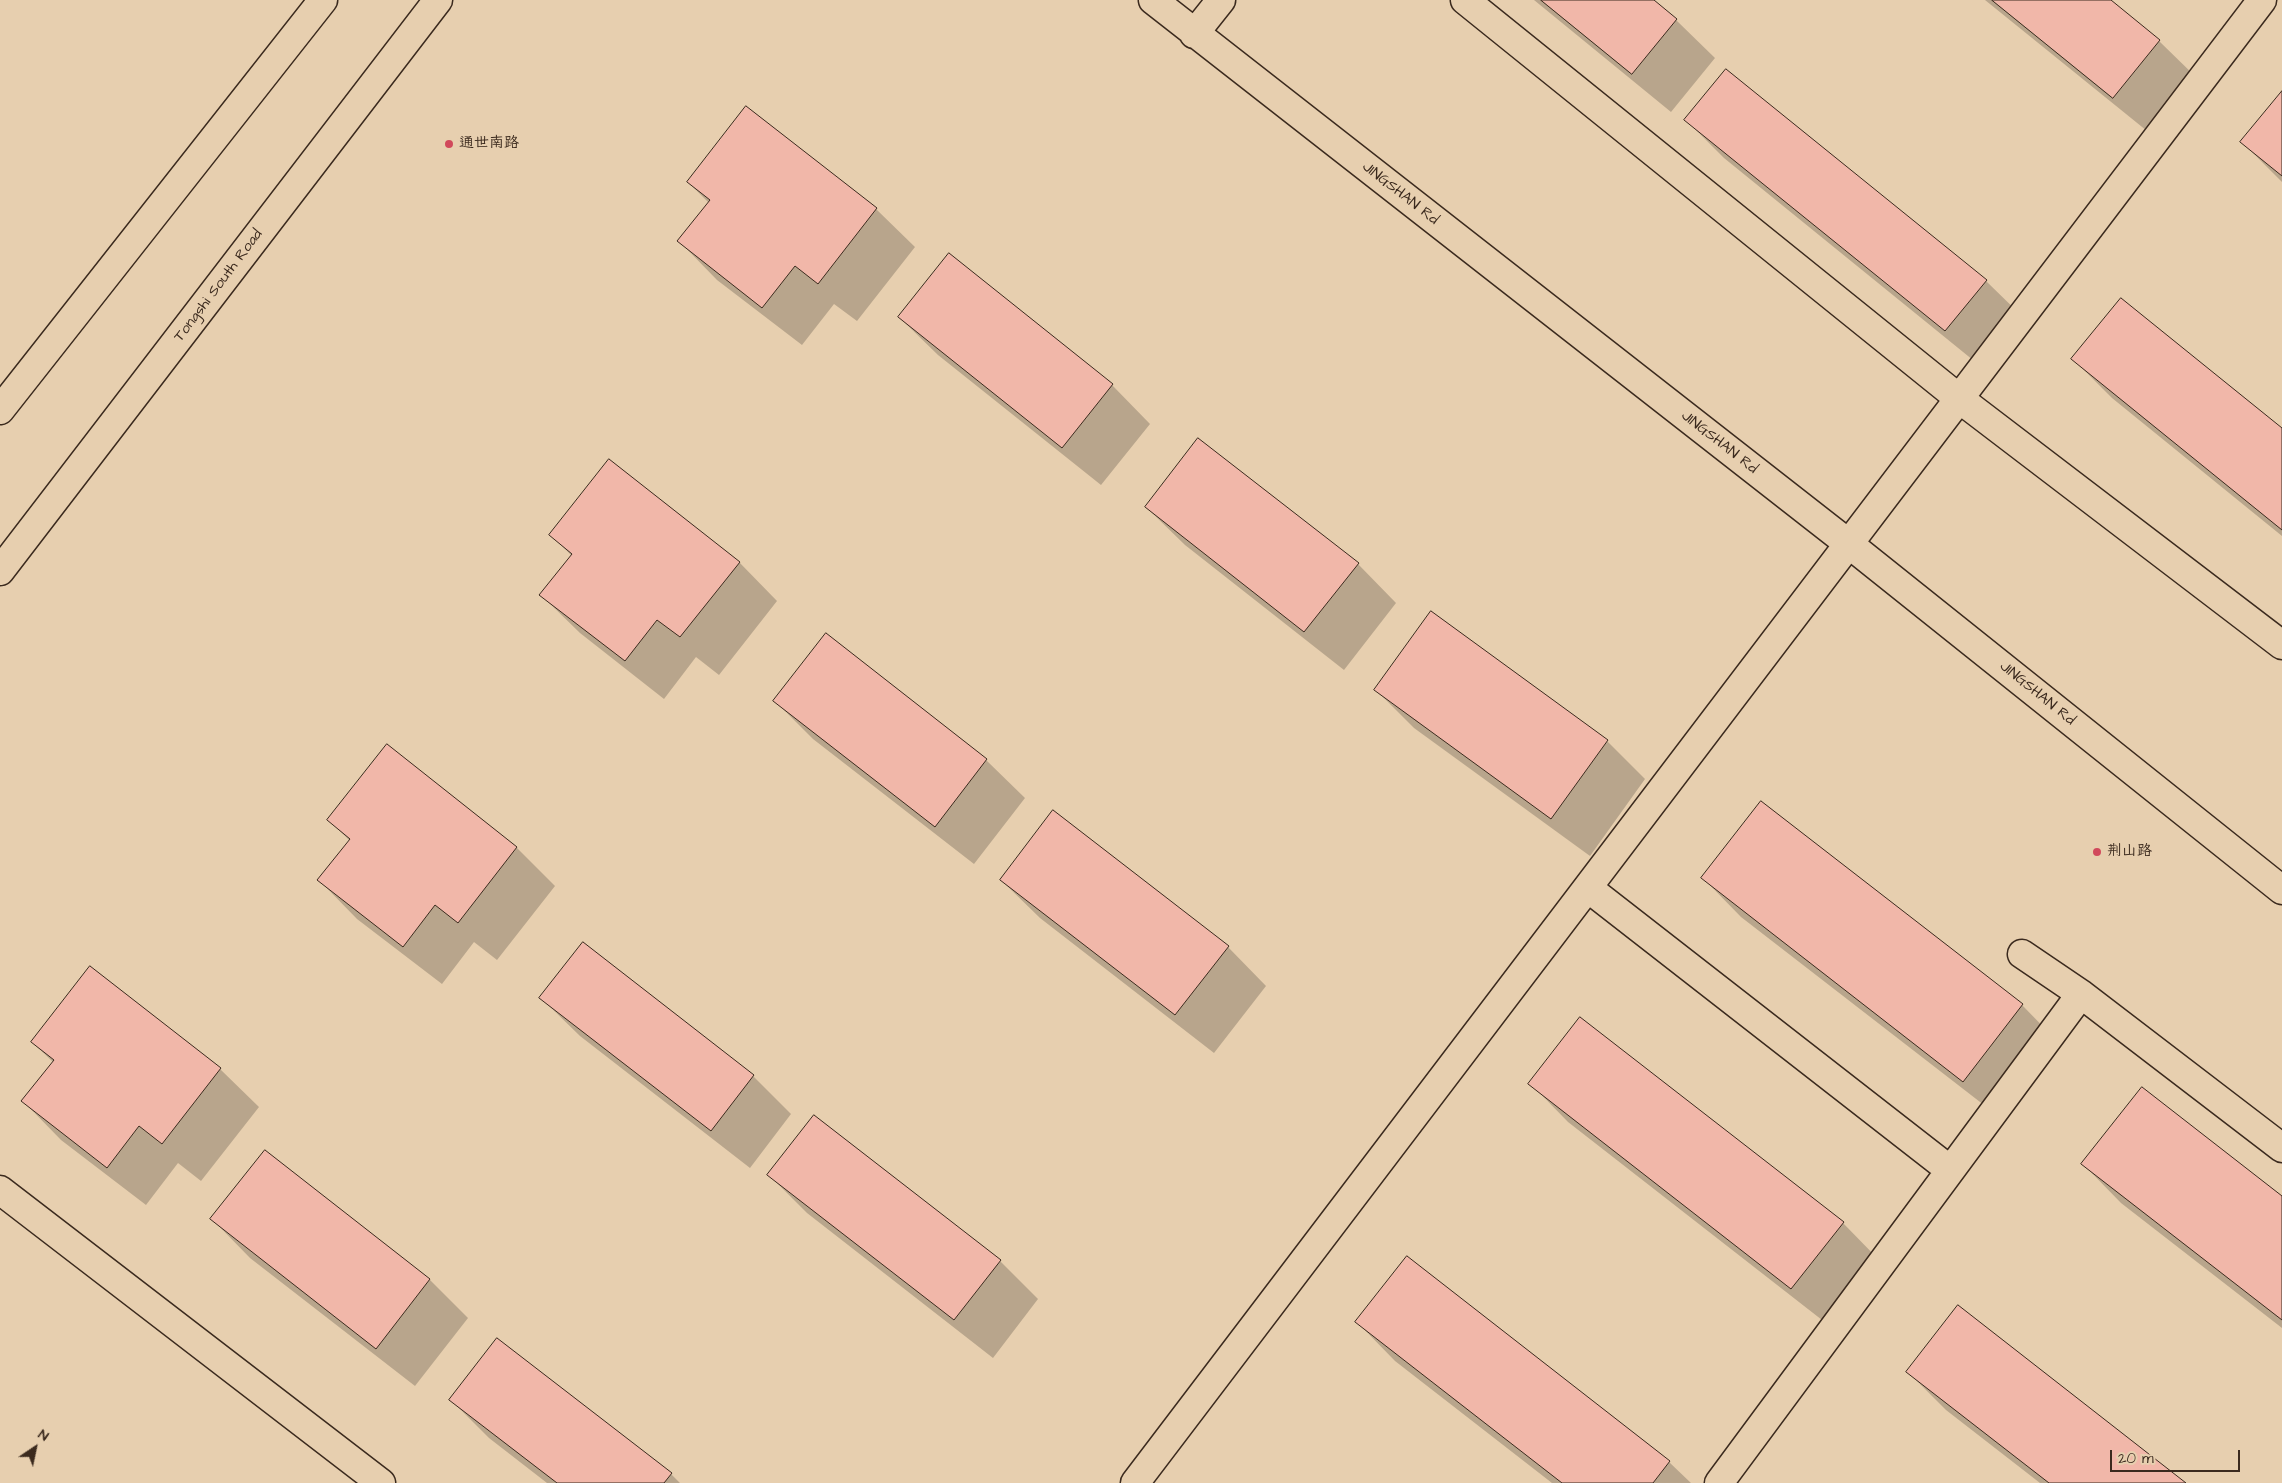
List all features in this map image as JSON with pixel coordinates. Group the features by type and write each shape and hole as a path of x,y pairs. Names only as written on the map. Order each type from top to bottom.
{"street":[{"path":"0,410 323,0"},
{"name":"Tongshi South Road","path":"0,571 438,0"},
{"name":"JINGSHAN Rd","path":"1153,0 1194,34 1849,544 2282,890"},
{"path":"1194,34 1221,0"},
{"path":"1465,0 1960,400 2282,645"},
{"path":"1135,1483 1960,400 2262,0"},
{"path":"1588,888 1950,1170"},
{"path":"2022,954 2081,994 2282,1148"},
{"path":"1719,1483 2081,994"},
{"path":"0,1190 381,1483"}],"building":[{"path":"1541,0 1654,0 1677,19 1632,74"},
{"path":"1992,0 2111,0 2160,40 2113,98"},
{"path":"1726,69 1987,280 1945,331 1684,120"},
{"path":"2282,91 2282,176 2240,142"},
{"path":"746,106 877,208 818,284 795,266 762,308 677,241 710,200 687,182"},
{"path":"949,253 1113,384 1062,448 898,317"},
{"path":"2121,298 2282,428 2282,530 2071,359"},
{"path":"1198,438 1359,563 1304,632 1145,507"},
{"path":"609,459 740,562 680,637 657,620 625,661 539,595 572,554 549,535"},
{"path":"1431,611 1608,740 1551,819 1374,690"},
{"path":"826,633 987,759 935,827 773,701"},
{"path":"387,744 517,847 458,923 435,905 403,947 317,880 350,839 327,820"},
{"path":"1761,801 2023,1004 1963,1082 1701,878"},
{"path":"1053,810 1229,946 1175,1015 1000,880"},
{"path":"583,942 754,1075 711,1131 539,998"},
{"path":"90,966 221,1068 162,1144 139,1126 107,1168 21,1101 54,1060 31,1042"},
{"path":"1580,1017 1844,1222 1791,1289 1528,1084"},
{"path":"2142,1087 2282,1196 2282,1320 2081,1164"},
{"path":"814,1115 1001,1260 954,1320 767,1175"},
{"path":"265,1150 430,1279 376,1349 210,1219"},
{"path":"1407,1256 1670,1461 1653,1483 1562,1483 1355,1322"},
{"path":"1958,1305 2186,1483 2049,1483 1906,1372"},
{"path":"497,1338 672,1473 664,1483 557,1483 449,1400"}],"place":[{"name":"通世南路","path":"449,144"},
{"name":"荆山路","path":"2097,852"}]}
